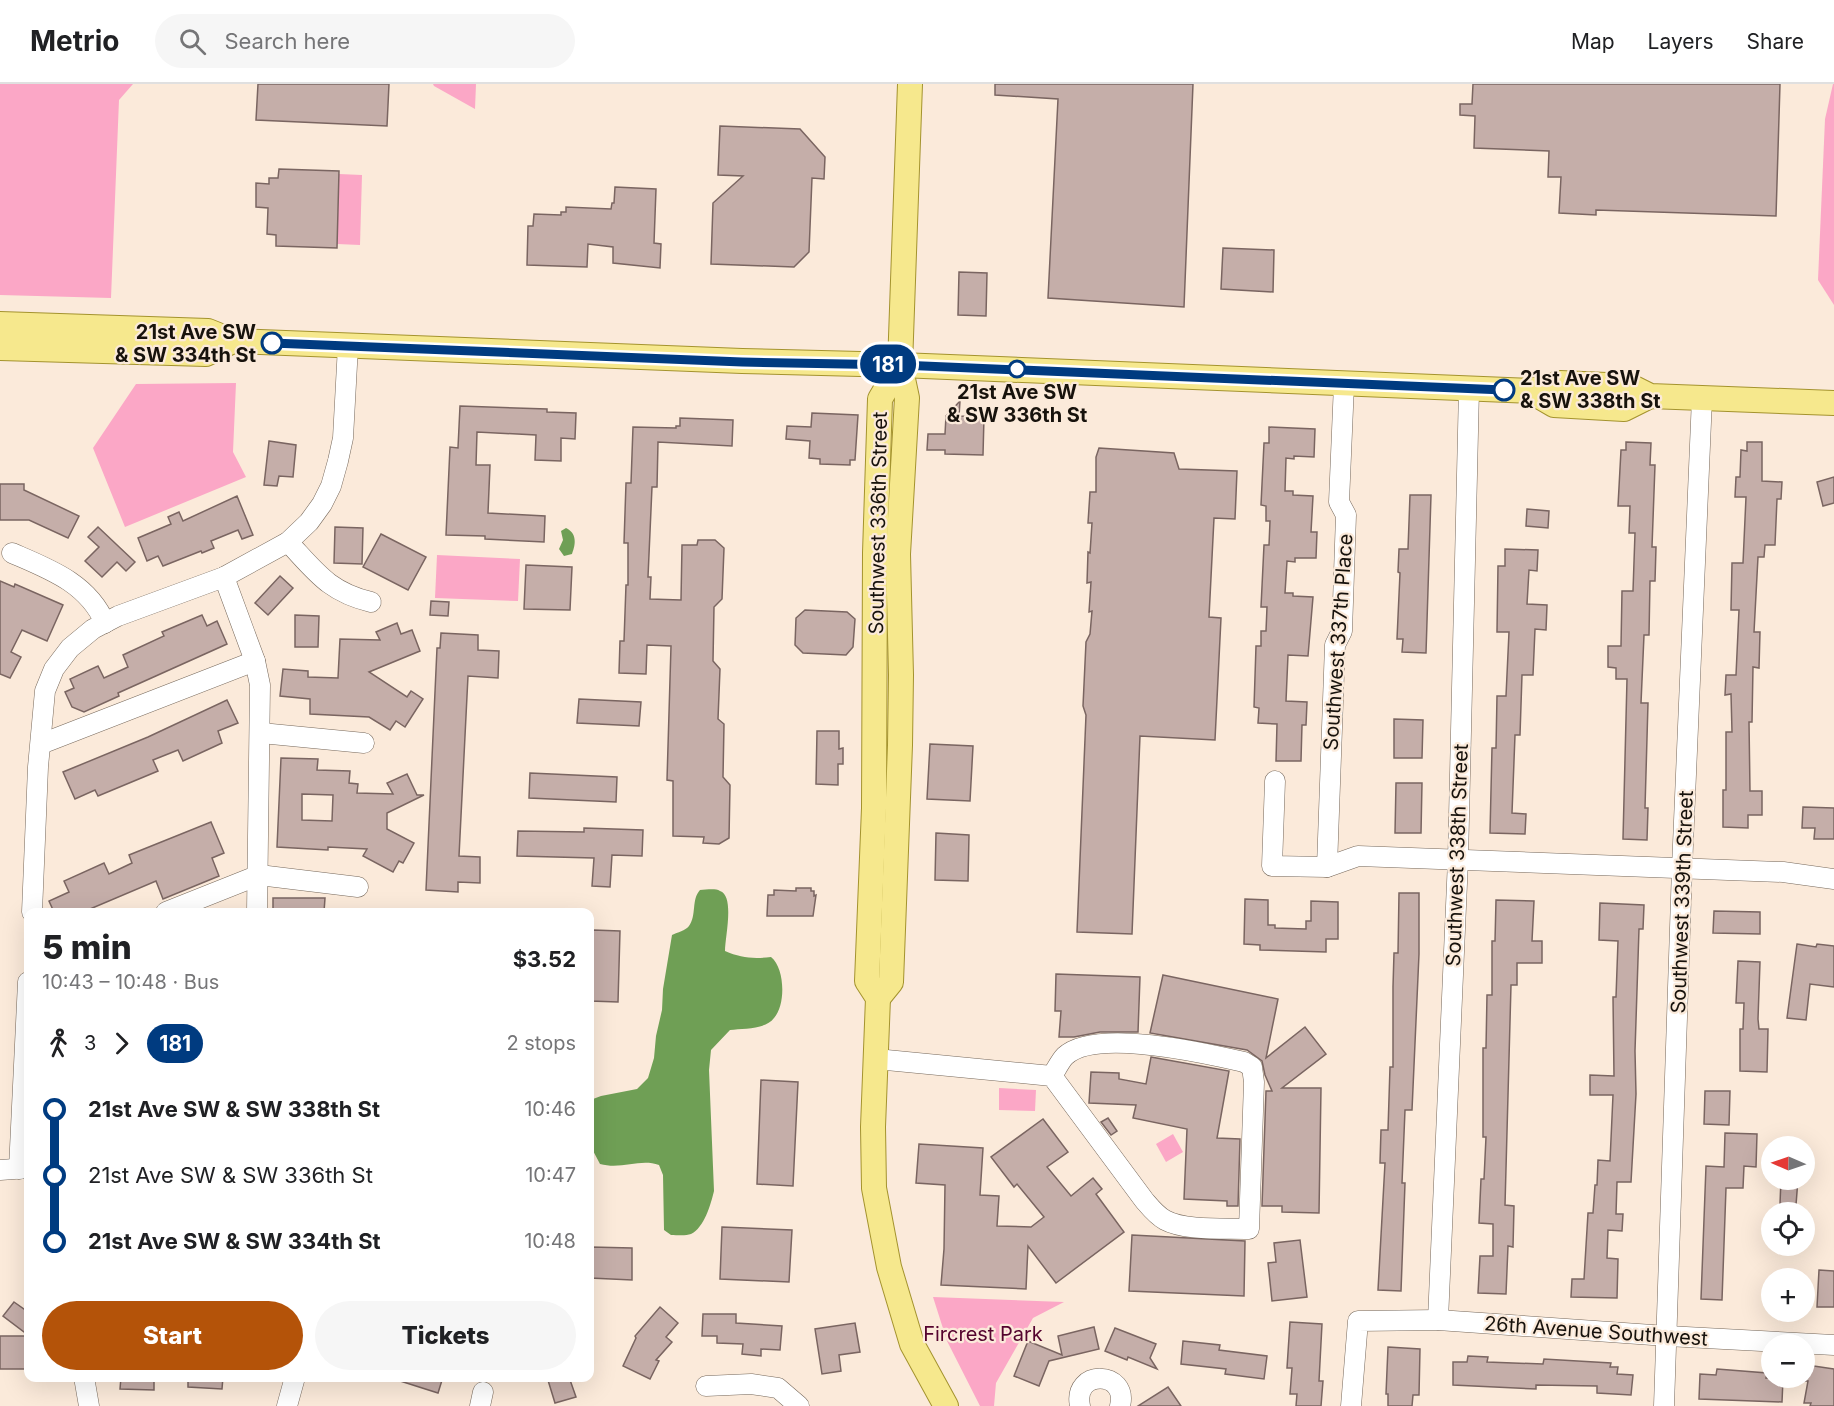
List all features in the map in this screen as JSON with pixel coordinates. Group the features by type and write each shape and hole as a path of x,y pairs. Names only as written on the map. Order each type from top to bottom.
{"main road":[{"path":"900,365 910,84"},
{"path":"0,324 208,331 233,341 742,362 900,365 1530,391 1560,383 1630,386 1650,396 1834,403"},
{"path":"0,348 206,354 233,341"},
{"name":"Southwest 336th Street","path":"900,365 880,399 875,553 874,808 867,981 878,998 873,1127 874,1188 888,1268 912,1344 946,1406"},
{"name":"Southwest 336th Street","path":"878,998 891,982 900,745 898,554 907,398 900,365"},
{"path":"876,678 891,691 890,735 900,745"}],"street":[{"path":"32,908 38,767 45,691 54,669 70,648 93,629 118,616 224,577 288,542 309,522 331,486 343,438 348,346"},
{"name":"Southwest 337th Place","path":"1327,867 1335,645 1342,631 1346,515 1338,502 1344,384"},
{"name":"Southwest 338th Street","path":"1438,1320 1458,860 1469,389"},
{"name":"Southwest 339th Street","path":"1664,1406 1682,868 1702,398"},
{"path":"288,542 327,584 353,598 371,602"},
{"path":"12,553 65,577 100,611 105,623"},
{"path":"224,577 255,661 260,685 257,908"},
{"path":"41,744 255,661"},
{"path":"261,733 364,743"},
{"path":"1275,781 1272,866 1327,867 1358,856 1783,872 1834,879"},
{"path":"176,908 259,875 358,887"},
{"path":"876,1059 1052,1076 1144,1200 1158,1215 1174,1224 1184,1226 1249,1229 1254,1082 1253,1070 1249,1065 1234,1060 1140,1044 1101,1043 1091,1044 1064,1057 1052,1076"},
{"path":"16,1169 24,1044"},
{"name":"26th Avenue Southwest","path":"1351,1406 1358,1321 1438,1320 1834,1345"},
{"path":"1080,1406 1080,1393 1083,1387 1094,1379 1101,1378 1108,1379 1118,1388 1121,1395 1120,1406"},
{"path":"85,1382 89,1406"},
{"path":"287,1406 294,1382"},
{"path":"706,1386 751,1384 778,1388 799,1406"}],"green space":[{"path":"0,84 133,84 119,100 111,298 0,295"},
{"path":"433,84 476,84 475,109 434,86"},
{"path":"1833,84 1834,305 1818,280 1825,119"},
{"path":"339,174 362,175 360,245 337,244"},
{"path":"236,383 233,452 246,477 125,527 93,448 136,384"},
{"path":"437,555 520,559 518,601 435,598"},
{"path":"999,1088 1036,1090 1035,1111 999,1110"},
{"path":"1173,1134 1183,1152 1166,1162 1156,1144"},
{"name":"Fircrest Park","path":"933,1297 1064,1302 1033,1318 996,1383 994,1406 980,1406 947,1341"}],"shaded area":[{"path":"566,528 574,536 575,543 572,554 564,556 559,549 563,540 561,531"},
{"path":"713,889 725,894 728,918 725,951 747,957 771,957 779,969 782,996 778,1012 770,1022 760,1027 730,1030 711,1050 709,1070 714,1191 700,1227 689,1235 671,1235 664,1230 663,1175 659,1165 652,1163 616,1166 600,1164 594,1153 594,1099 637,1089 648,1078 654,1058 672,935 689,926 700,890"}],"building":[{"path":"258,84 389,84 387,126 256,120"},
{"path":"995,84 1193,84 1184,307 1048,298 1058,99 995,95"},
{"path":"1473,84 1780,84 1776,216 1596,210 1596,215 1559,213 1561,177 1548,177 1549,151 1474,148 1475,116 1460,115 1460,104 1472,104"},
{"path":"720,126 800,129 825,157 824,179 812,178 809,252 794,267 711,264 713,203 743,176 718,175"},
{"path":"279,169 339,171 337,248 276,246 276,235 267,234 268,208 256,207 256,183 269,184 269,178 278,178"},
{"path":"615,187 656,189 654,243 661,244 660,268 613,263 613,247 588,244 587,267 527,265 528,226 533,226 534,214 561,215 561,212 566,212 566,207 611,209 614,203"},
{"path":"1223,248 1274,250 1273,292 1221,289"},
{"path":"959,272 987,273 986,316 958,315"},
{"path":"960,401 959,416 984,417 983,455 945,454 945,450 927,450 928,434 945,434 946,416"},
{"path":"460,406 547,409 547,412 576,413 575,439 561,438 561,461 535,460 536,435 477,432 476,465 490,465 488,513 545,516 544,542 446,535 450,447 458,448"},
{"path":"812,413 858,415 855,460 850,460 850,465 820,464 820,459 809,458 810,441 786,439 787,426 811,427"},
{"path":"680,418 733,420 732,446 658,442 657,487 652,487 648,577 651,577 650,599 681,600 682,545 697,545 698,540 715,540 724,548 722,599 714,607 713,661 720,669 718,719 724,724 723,777 730,785 729,838 719,844 703,843 704,837 673,836 673,781 667,780 671,646 647,645 646,674 619,673 620,641 624,641 626,585 628,585 628,543 624,543 626,483 631,483 633,427 676,428 680,426"},
{"path":"1269,427 1315,429 1314,457 1286,458 1285,491 1293,491 1293,495 1313,496 1311,532 1317,532 1316,558 1295,558 1295,562 1287,561 1285,593 1293,593 1293,596 1313,597 1308,656 1288,655 1286,701 1307,702 1306,725 1302,725 1301,761 1276,761 1277,724 1258,723 1259,708 1254,707 1256,646 1261,646 1261,631 1266,631 1267,607 1261,607 1264,545 1269,545 1270,521 1266,521 1266,506 1261,505 1264,443 1269,443"},
{"path":"269,441 296,445 293,477 279,476 277,486 264,485"},
{"path":"1626,442 1651,443 1650,465 1655,465 1652,547 1656,547 1655,581 1650,581 1649,635 1644,635 1641,703 1648,703 1645,808 1648,808 1647,840 1623,839 1627,679 1616,679 1616,668 1608,667 1608,646 1621,646 1622,591 1633,591 1635,533 1629,533 1630,506 1618,506 1621,450 1626,450"},
{"path":"1747,442 1762,442 1762,481 1782,482 1781,499 1777,499 1775,545 1765,545 1764,557 1758,557 1754,632 1760,632 1759,668 1753,667 1752,722 1749,722 1750,791 1762,791 1762,815 1748,815 1748,828 1723,827 1723,790 1726,790 1726,732 1732,732 1731,694 1725,695 1726,675 1736,675 1739,610 1731,610 1732,563 1743,563 1746,497 1735,497 1736,477 1740,477 1741,450 1747,451"},
{"path":"1099,448 1174,453 1179,469 1237,471 1235,519 1214,518 1209,617 1221,618 1215,740 1140,736 1132,934 1077,932 1086,715 1083,706 1086,642 1090,634 1092,611 1089,612 1091,582 1087,583 1092,523 1088,523 1090,492 1096,492 1096,457"},
{"path":"1834,477 1834,503 1823,506 1817,482"},
{"path":"0,484 24,484 24,490 79,516 68,538 29,520 0,520"},
{"path":"1410,495 1431,495 1426,653 1402,652 1403,639 1397,639 1399,549 1408,549"},
{"path":"237,496 253,535 242,539 238,530 211,541 214,548 163,566 158,556 147,561 138,538 171,524 168,517 179,512 183,521"},
{"path":"1527,509 1549,511 1548,528 1526,526"},
{"path":"98,527 135,562 126,571 117,562 102,577 85,561 99,547 88,537"},
{"path":"335,527 363,528 362,564 334,563"},
{"path":"381,534 426,557 408,590 363,567"},
{"path":"1505,549 1538,550 1537,571 1529,570 1527,604 1547,605 1546,630 1535,629 1533,675 1522,675 1520,735 1515,735 1512,813 1526,814 1525,834 1490,833 1492,748 1496,748 1497,696 1506,696 1509,632 1497,632 1498,566 1505,566"},
{"path":"526,565 572,567 570,610 524,609"},
{"path":"280,576 293,588 268,615 255,603"},
{"path":"0,581 14,587 15,584 63,605 47,641 22,630 11,652 21,657 10,678 0,674"},
{"path":"431,601 449,602 448,616 430,615"},
{"path":"805,610 847,612 855,619 853,647 846,655 803,653 795,645 796,618"},
{"path":"202,615 207,626 217,621 227,644 118,693 119,696 84,712 72,707 65,692 74,688 70,679 98,666 104,678 128,667 123,655 164,636 162,632"},
{"path":"295,615 319,616 318,647 295,647"},
{"path":"397,623 401,634 412,630 420,651 369,672 407,697 411,691 423,699 405,727 396,721 390,730 369,717 310,714 310,699 280,696 283,669 308,671 308,677 338,678 340,639 380,640 376,632"},
{"path":"441,633 478,635 478,650 499,651 498,678 468,676 459,856 480,857 480,883 458,882 458,892 426,890 437,648 440,648"},
{"path":"579,699 641,702 639,726 577,723"},
{"path":"227,700 238,723 218,731 222,743 183,761 178,750 153,760 158,771 98,796 95,790 75,799 63,772 148,737"},
{"path":"1394,719 1423,720 1422,758 1394,758"},
{"path":"817,731 839,731 839,749 843,748 843,764 838,764 838,785 816,784"},
{"path":"930,744 973,746 970,801 927,799"},
{"path":"281,758 318,759 317,770 350,771 349,783 358,784 357,793 393,794 387,783 407,774 417,795 424,795 387,813 387,829 414,843 403,863 399,861 393,872 363,856 367,849 328,847 328,850 277,847","holes":["302,794 333,795 332,821 302,820"]},
{"path":"530,773 617,777 616,802 529,798"},
{"path":"1396,783 1422,783 1421,833 1395,833"},
{"path":"1803,807 1834,808 1834,839 1814,839 1815,828 1802,828"},
{"path":"211,822 224,853 212,858 219,876 163,899 156,881 92,908 52,908 49,901 69,892 64,881 104,863 109,874 132,863 129,855"},
{"path":"584,828 643,830 642,856 612,855 610,887 592,886 594,858 517,856 518,831 584,832"},
{"path":"936,833 969,835 968,881 935,880"},
{"path":"796,888 811,888 811,891 814,891 814,896 816,895 813,916 767,916 768,895 774,895 774,890 796,891"},
{"path":"1399,893 1419,893 1419,954 1412,1110 1405,1110 1401,1291 1378,1290 1385,1163 1380,1163 1381,1130 1388,1130 1390,1067 1393,1067 1394,953 1398,953"},
{"path":"273,898 325,898 324,908 273,908"},
{"path":"1245,899 1268,900 1268,925 1275,925 1275,928 1306,929 1306,921 1311,921 1311,901 1338,902 1338,939 1326,939 1326,952 1260,950 1260,945 1244,944"},
{"path":"1496,900 1534,901 1532,941 1542,941 1542,963 1517,963 1517,985 1511,985 1505,1205 1514,1206 1513,1247 1508,1246 1506,1294 1478,1293 1480,1256 1493,1256 1493,1224 1479,1223 1486,1137 1483,1137 1483,1048 1486,1048 1487,995 1492,995 1492,941 1495,941"},
{"path":"1600,903 1644,905 1643,929 1639,929 1636,1094 1631,1182 1617,1182 1616,1214 1623,1214 1622,1231 1608,1230 1607,1258 1618,1259 1617,1298 1571,1297 1572,1279 1584,1279 1588,1213 1593,1213 1598,1160 1610,1161 1613,1095 1590,1095 1590,1075 1614,1076 1613,997 1616,997 1618,941 1599,940"},
{"path":"1714,911 1760,912 1760,934 1713,933"},
{"path":"594,930 620,931 618,1002 594,1001"},
{"path":"1797,944 1816,947 1817,944 1834,946 1834,987 1810,984 1806,1020 1787,1018"},
{"path":"1738,961 1760,962 1758,1019 1759,1029 1768,1029 1767,1072 1740,1071 1740,1029 1743,1029 1744,1003 1736,1003"},
{"path":"1056,974 1140,977 1138,1032 1100,1032 1074,1037 1059,1037 1061,1011 1055,1011"},
{"path":"1163,975 1278,999 1266,1058 1305,1027 1326,1054 1282,1088 1321,1088 1319,1213 1282,1212 1282,1206 1262,1206 1266,1091 1272,1091 1262,1061 1247,1050 1150,1033"},
{"path":"1151,1057 1229,1071 1217,1138 1240,1139 1238,1206 1227,1206 1227,1201 1184,1199 1187,1129 1133,1118 1136,1105 1089,1103 1091,1072 1119,1073 1119,1079 1146,1084"},
{"path":"761,1080 798,1082 793,1186 757,1184"},
{"path":"1705,1091 1730,1091 1729,1125 1704,1124"},
{"path":"1108,1118 1117,1131 1111,1135 1101,1122"},
{"path":"1043,1119 1068,1152 1047,1167 1071,1196 1093,1178 1102,1189 1096,1194 1124,1232 1056,1283 1028,1246 1026,1289 941,1285 945,1185 916,1183 919,1144 983,1148 980,1195 999,1196 997,1226 1031,1227 1044,1217 1017,1184 1014,1187 991,1157"},
{"path":"1725,1133 1757,1134 1756,1167 1744,1166 1743,1188 1726,1188 1722,1300 1701,1299 1706,1166 1724,1167"},
{"path":"1781,1190 1797,1190 1796,1202 1780,1202"},
{"path":"722,1227 792,1230 789,1282 720,1279"},
{"path":"1132,1235 1245,1241 1244,1296 1129,1291"},
{"path":"1300,1240 1307,1297 1272,1301 1268,1263 1276,1262 1274,1243"},
{"path":"594,1247 632,1248 632,1280 594,1278"},
{"path":"1819,1270 1834,1271 1834,1307 1817,1307"},
{"path":"14,1302 24,1309 24,1332 3,1316"},
{"path":"660,1307 678,1323 666,1337 672,1342 656,1360 659,1361 650,1379 623,1366 635,1336"},
{"path":"703,1314 736,1314 736,1323 782,1326 780,1350 761,1349 761,1356 742,1354 743,1344 717,1343 717,1336 702,1336"},
{"path":"1290,1322 1322,1324 1319,1381 1323,1381 1321,1406 1296,1406 1297,1394 1290,1394 1292,1368 1287,1368"},
{"path":"855,1323 860,1352 839,1355 841,1371 822,1374 815,1329"},
{"path":"1094,1327 1099,1349 1049,1361 1039,1386 1014,1376 1028,1341 1062,1355 1058,1336"},
{"path":"1115,1328 1156,1344 1150,1358 1157,1369 1128,1357 1127,1360 1105,1351"},
{"path":"0,1336 24,1336 24,1369 0,1369"},
{"path":"1183,1341 1220,1345 1219,1350 1267,1356 1264,1379 1225,1374 1226,1369 1181,1364"},
{"path":"1388,1347 1420,1349 1419,1395 1413,1395 1412,1406 1388,1406 1388,1394 1386,1394"},
{"path":"1468,1356 1488,1357 1487,1362 1543,1364 1544,1359 1611,1363 1610,1367 1618,1367 1617,1374 1633,1375 1631,1395 1597,1393 1597,1386 1536,1385 1536,1389 1453,1385 1453,1362 1467,1362"},
{"path":"1815,1366 1834,1369 1834,1406 1810,1406 1811,1403 1804,1403 1807,1388 1815,1388"},
{"path":"1717,1369 1761,1373 1761,1388 1783,1388 1782,1402 1699,1399 1700,1374 1716,1375"},
{"path":"121,1382 154,1382 154,1390 120,1389"},
{"path":"188,1382 223,1382 222,1389 188,1387"},
{"path":"403,1382 441,1382 438,1393"},
{"path":"549,1382 571,1382 576,1397 555,1403"},
{"path":"1168,1387 1181,1406 1138,1406"}],"bus line":[{"name":"181","path":"272,343 742,362 1089,372 1504,390"}],"place":[{"name":"21st Ave SW & SW 334th St","path":"272,343"},
{"name":"21st Ave SW & SW 336th St","path":"1017,369"},
{"name":"21st Ave SW & SW 338th St","path":"1504,390"}]}
